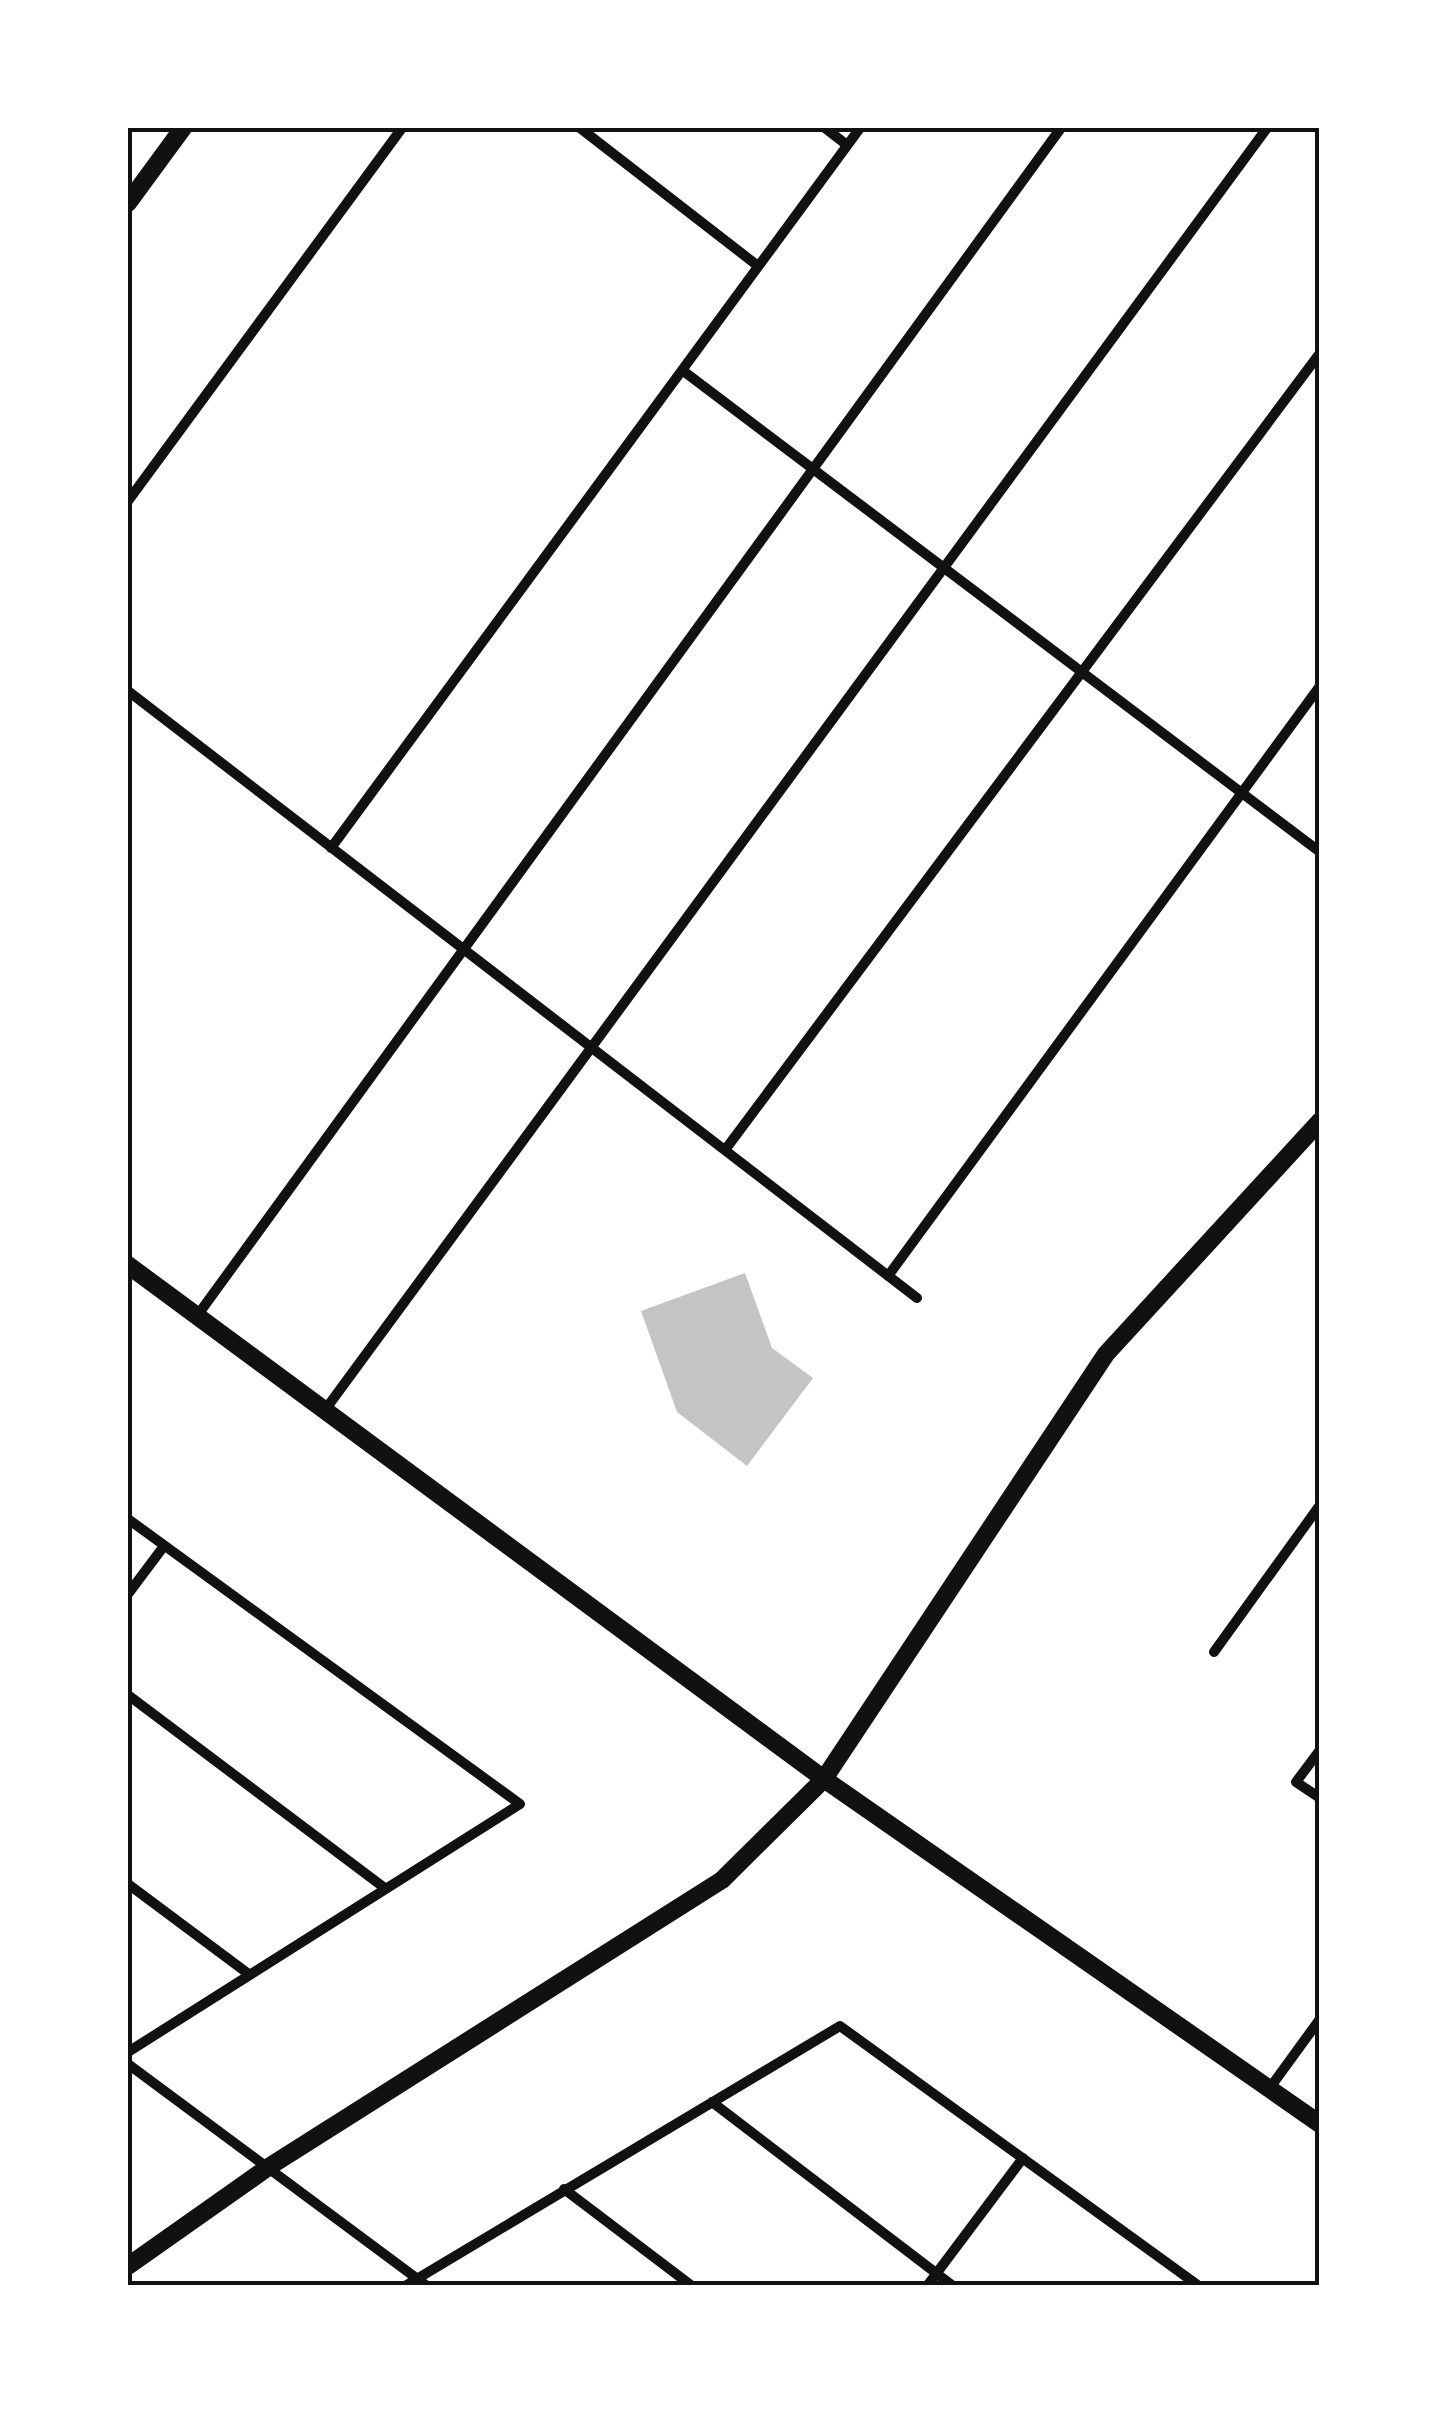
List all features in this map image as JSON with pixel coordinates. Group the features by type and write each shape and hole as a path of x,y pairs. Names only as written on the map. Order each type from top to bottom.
{"street":[{"path":"128,203 183,128"},
{"path":"128,502 402,128"},
{"path":"580,128 758,266"},
{"path":"825,128 847,145"},
{"path":"331,848 860,128"},
{"path":"197,1316 1061,128"},
{"path":"325,1410 1268,128"},
{"path":"725,1150 1320,352"},
{"path":"682,370 1320,852"},
{"path":"888,1276 1320,686"},
{"path":"128,691 917,1298"},
{"path":"128,2266 266,2168 722,1880 824,1779 1106,1354 1320,1121"},
{"path":"128,1265 824,1779 1320,2124"},
{"path":"1214,1652 1320,1505"},
{"path":"128,1519 520,1804 128,2052"},
{"path":"128,1594 164,1546"},
{"path":"128,1696 386,1889"},
{"path":"1320,1750 1296,1782 1320,1798"},
{"path":"128,1884 250,1975"},
{"path":"1268,2089 1320,2019"},
{"path":"404,2286 840,2026 1199,2286"},
{"path":"128,2064 426,2286"},
{"path":"712,2102 953,2286"},
{"path":"927,2286 1023,2158"},
{"path":"564,2190 692,2286"}],"building":[{"path":"745,1273 772,1348 813,1378 747,1466 677,1412 641,1311"}]}
